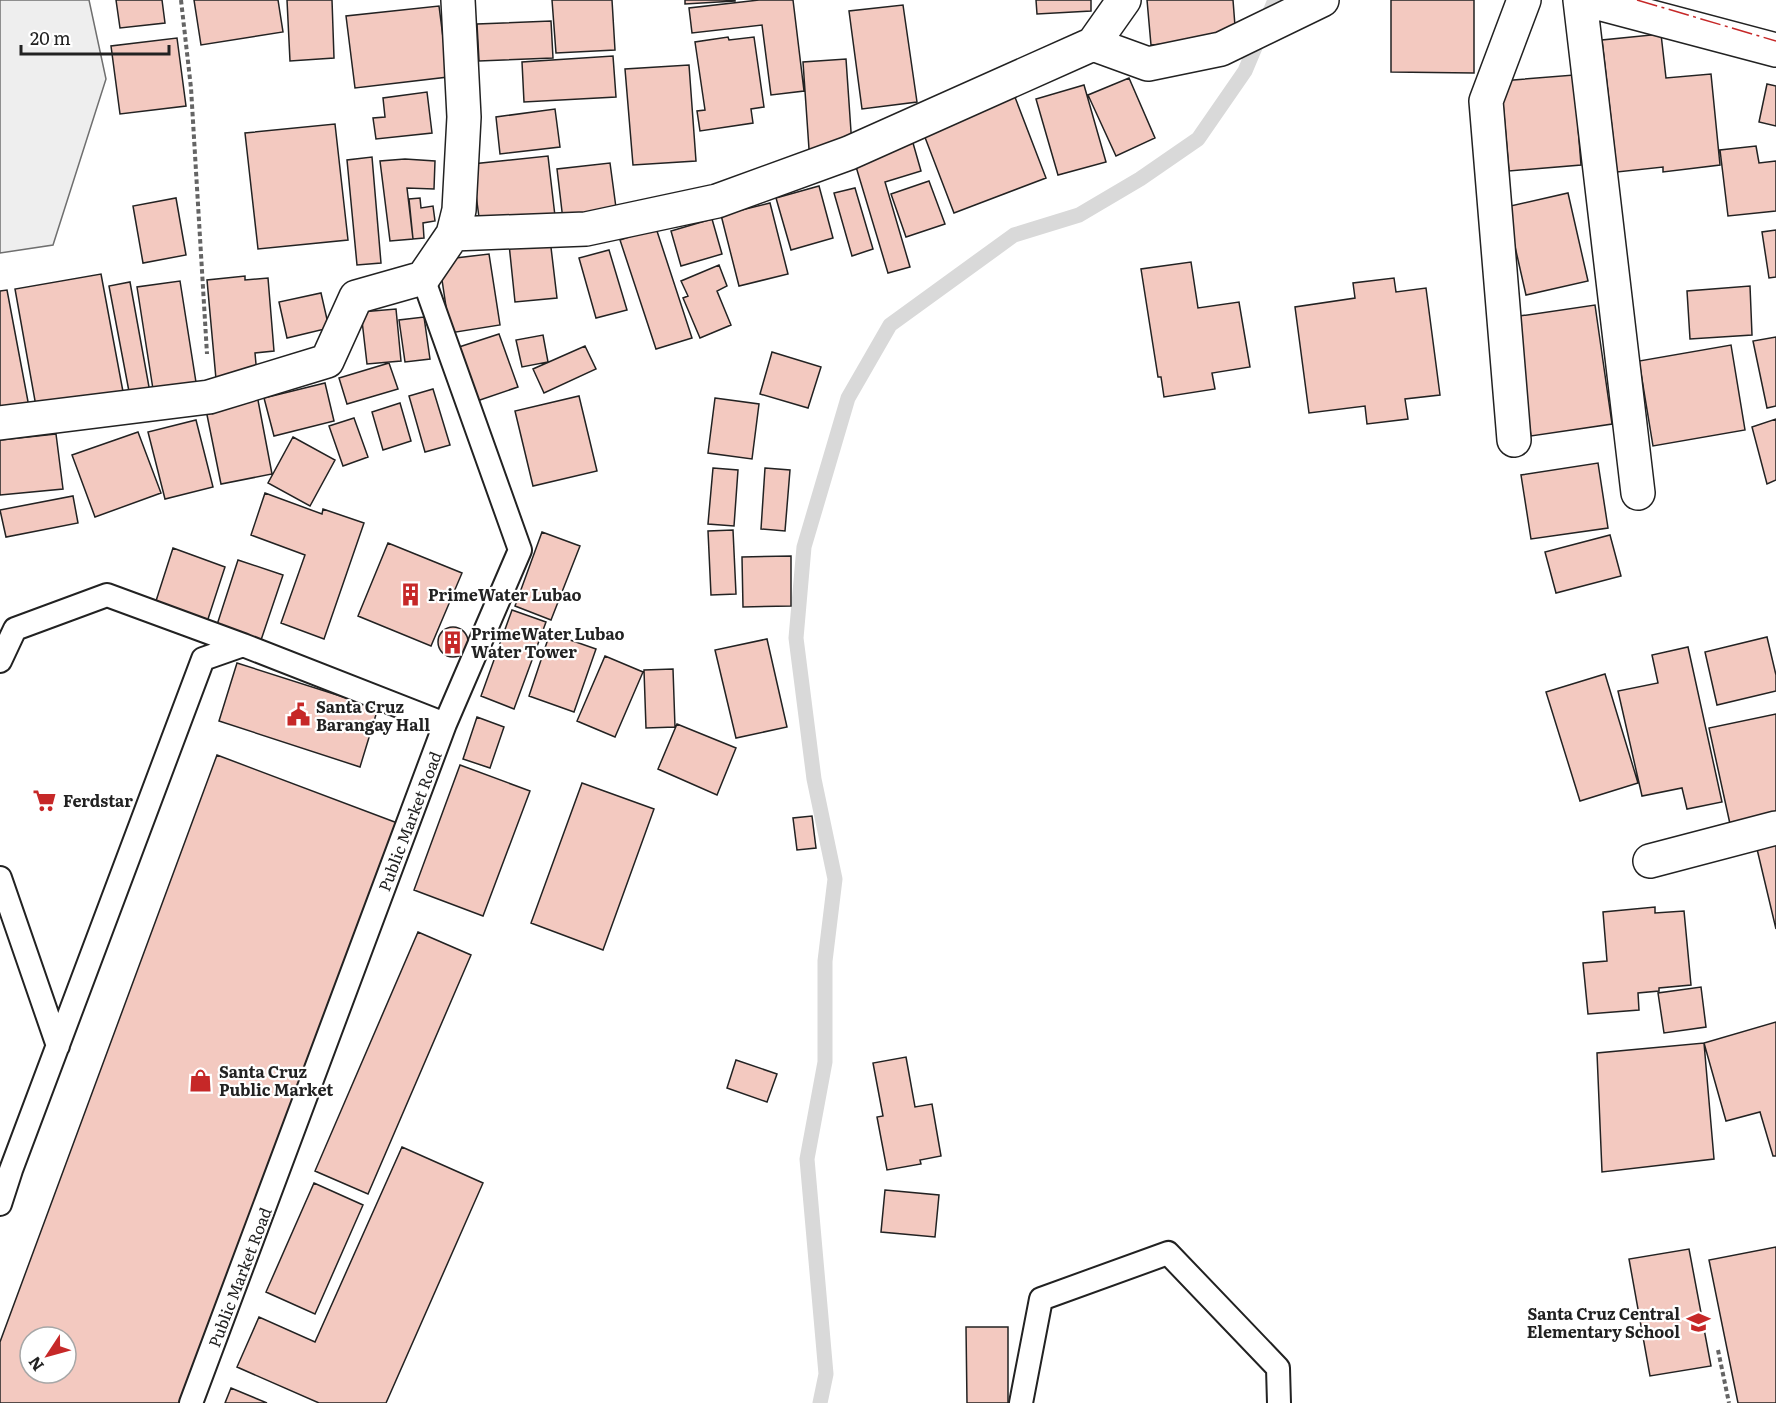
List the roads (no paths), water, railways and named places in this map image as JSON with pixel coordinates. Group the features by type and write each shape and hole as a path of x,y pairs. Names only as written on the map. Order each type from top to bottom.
{"street":[{"path":"0,423 210,397 327,361 356,297 423,278 453,234 459,210 464,117 458,0"},
{"path":"453,234 586,229 717,201 849,153 1093,44 1124,0"},
{"path":"1093,44 1148,64 1221,49 1322,0"},
{"path":"1514,440 1486,101 1524,0"},
{"path":"1580,0 1638,493"},
{"path":"1587,0 1776,50"},
{"path":"1650,861 1776,828"}],"lane":[{"name":"Public Market Road","path":"191,1403 445,724 520,550 423,278"},
{"path":"0,661 15,629 107,595 445,724"},
{"path":"0,1204 203,659 243,645"},
{"path":"0,878 58,1046"},
{"path":"1021,1403 1041,1299 1168,1253 1278,1368 1279,1403"}],"waterway":[{"path":"820,1403 826,1374 807,1159 825,1062 825,961 835,879 814,779 796,638 804,547 848,398 890,325 1014,235 1079,215 1140,179 1198,139 1245,71 1275,0"}],"place":[{"name":"PrimeWater Lubao","path":"410,594"},
{"name":"PrimeWater Lubao Water Tower","path":"453,642"},
{"name":"Santa Cruz Barangay Hall","path":"298,715"},
{"name":"Ferdstar","path":"45,800"},
{"name":"Santa Cruz Public Market","path":"201,1080"},
{"name":"Santa Cruz Central Elementary School","path":"1698,1322"}]}
